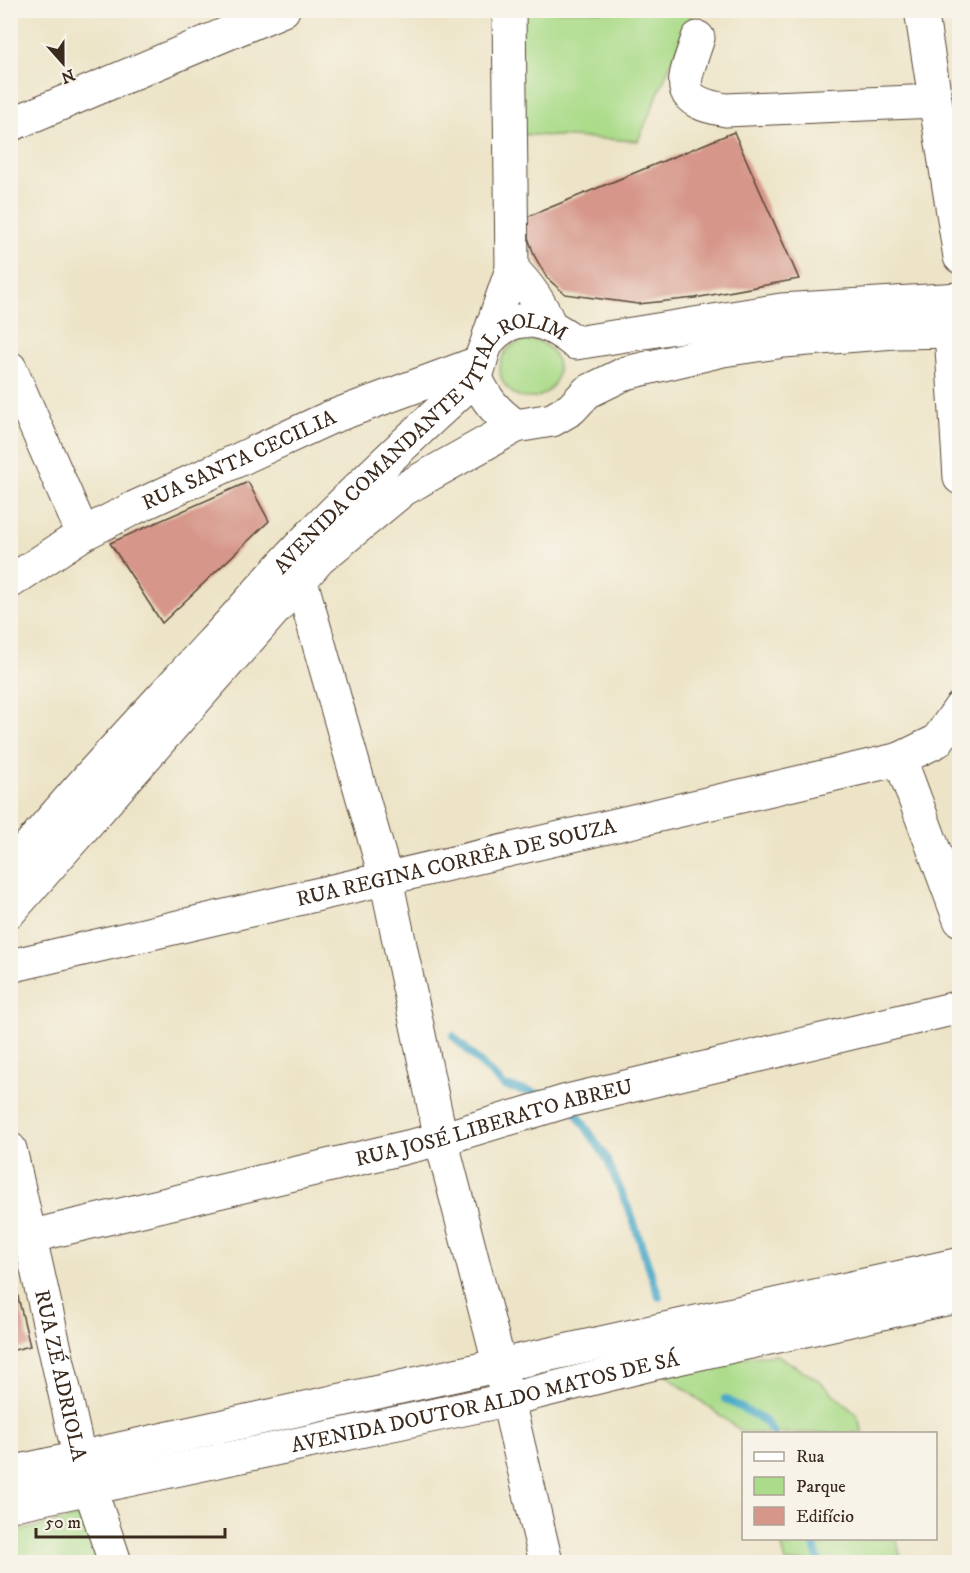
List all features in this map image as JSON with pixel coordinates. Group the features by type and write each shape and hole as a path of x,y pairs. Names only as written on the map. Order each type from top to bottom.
{"street":[{"path":"509,10 512,269 481,360 485,398 495,412 516,426"},
{"path":"921,10 960,257"},
{"path":"10,125 282,11"},
{"path":"698,39 684,80 690,97 702,106 726,110 935,101"},
{"path":"512,269 529,285 544,310 550,326"},
{"name":"AVENIDA COMANDANTE VITAL ROLIM","path":"10,869 75,790 305,542 406,441 481,360 508,325 522,321 550,326 576,344 781,310 960,299"},
{"path":"955,331 960,478"},
{"name":"AVENIDA COMANDANTE VITAL ROLIM","path":"10,911 319,559 404,489 516,426 552,420 571,409 586,392 626,373 723,350 784,341 894,332 955,331"},
{"path":"576,344 587,365 586,392"},
{"name":"RUA SANTA CECILIA","path":"10,582 83,534 329,418 481,360"},
{"path":"11,371 83,534"},
{"path":"300,581 386,879 441,1139 499,1363 546,1563"},
{"name":"RUA REGINA CORRÊA DE SOUZA","path":"10,966 900,759 937,741 960,708"},
{"path":"900,759 960,920"},
{"name":"RUA JOSÉ LIBERATO ABREU","path":"28,1237 441,1139 567,1101 960,1007"},
{"name":"RUA ZÉ ADRIOLA","path":"10,1149 28,1237 83,1471 115,1563"},
{"name":"AVENIDA DOUTOR ALDO MATOS DE SÁ","path":"10,1505 83,1471 499,1363 960,1264"},
{"name":"AVENIDA DOUTOR ALDO MATOS DE SÁ","path":"10,1473 83,1471 506,1400 651,1364 960,1296"}],"green space":[{"path":"519,11 693,11 638,141 518,134"},
{"path":"523,340 535,340 550,348 558,363 558,375 550,390 535,398 523,398 508,390 500,375 500,363 508,348"},
{"path":"777,1355 818,1380 857,1415 863,1432 743,1432 651,1364"},
{"path":"83,1516 97,1562 11,1562 10,1533"},
{"path":"780,1540 896,1540 902,1562 786,1562"}],"building":[{"path":"734,132 799,279 695,298 638,304 565,294 547,278 534,255 522,219"},
{"path":"248,482 269,521 162,623 110,543"},
{"path":"10,1264 30,1346 10,1351"}],"waterway":[{"path":"453,1036 504,1086 544,1095"},
{"path":"573,1108 607,1159 633,1220 659,1297"},
{"path":"725,1399 765,1421 773,1432"},
{"path":"813,1540 819,1562"}]}
